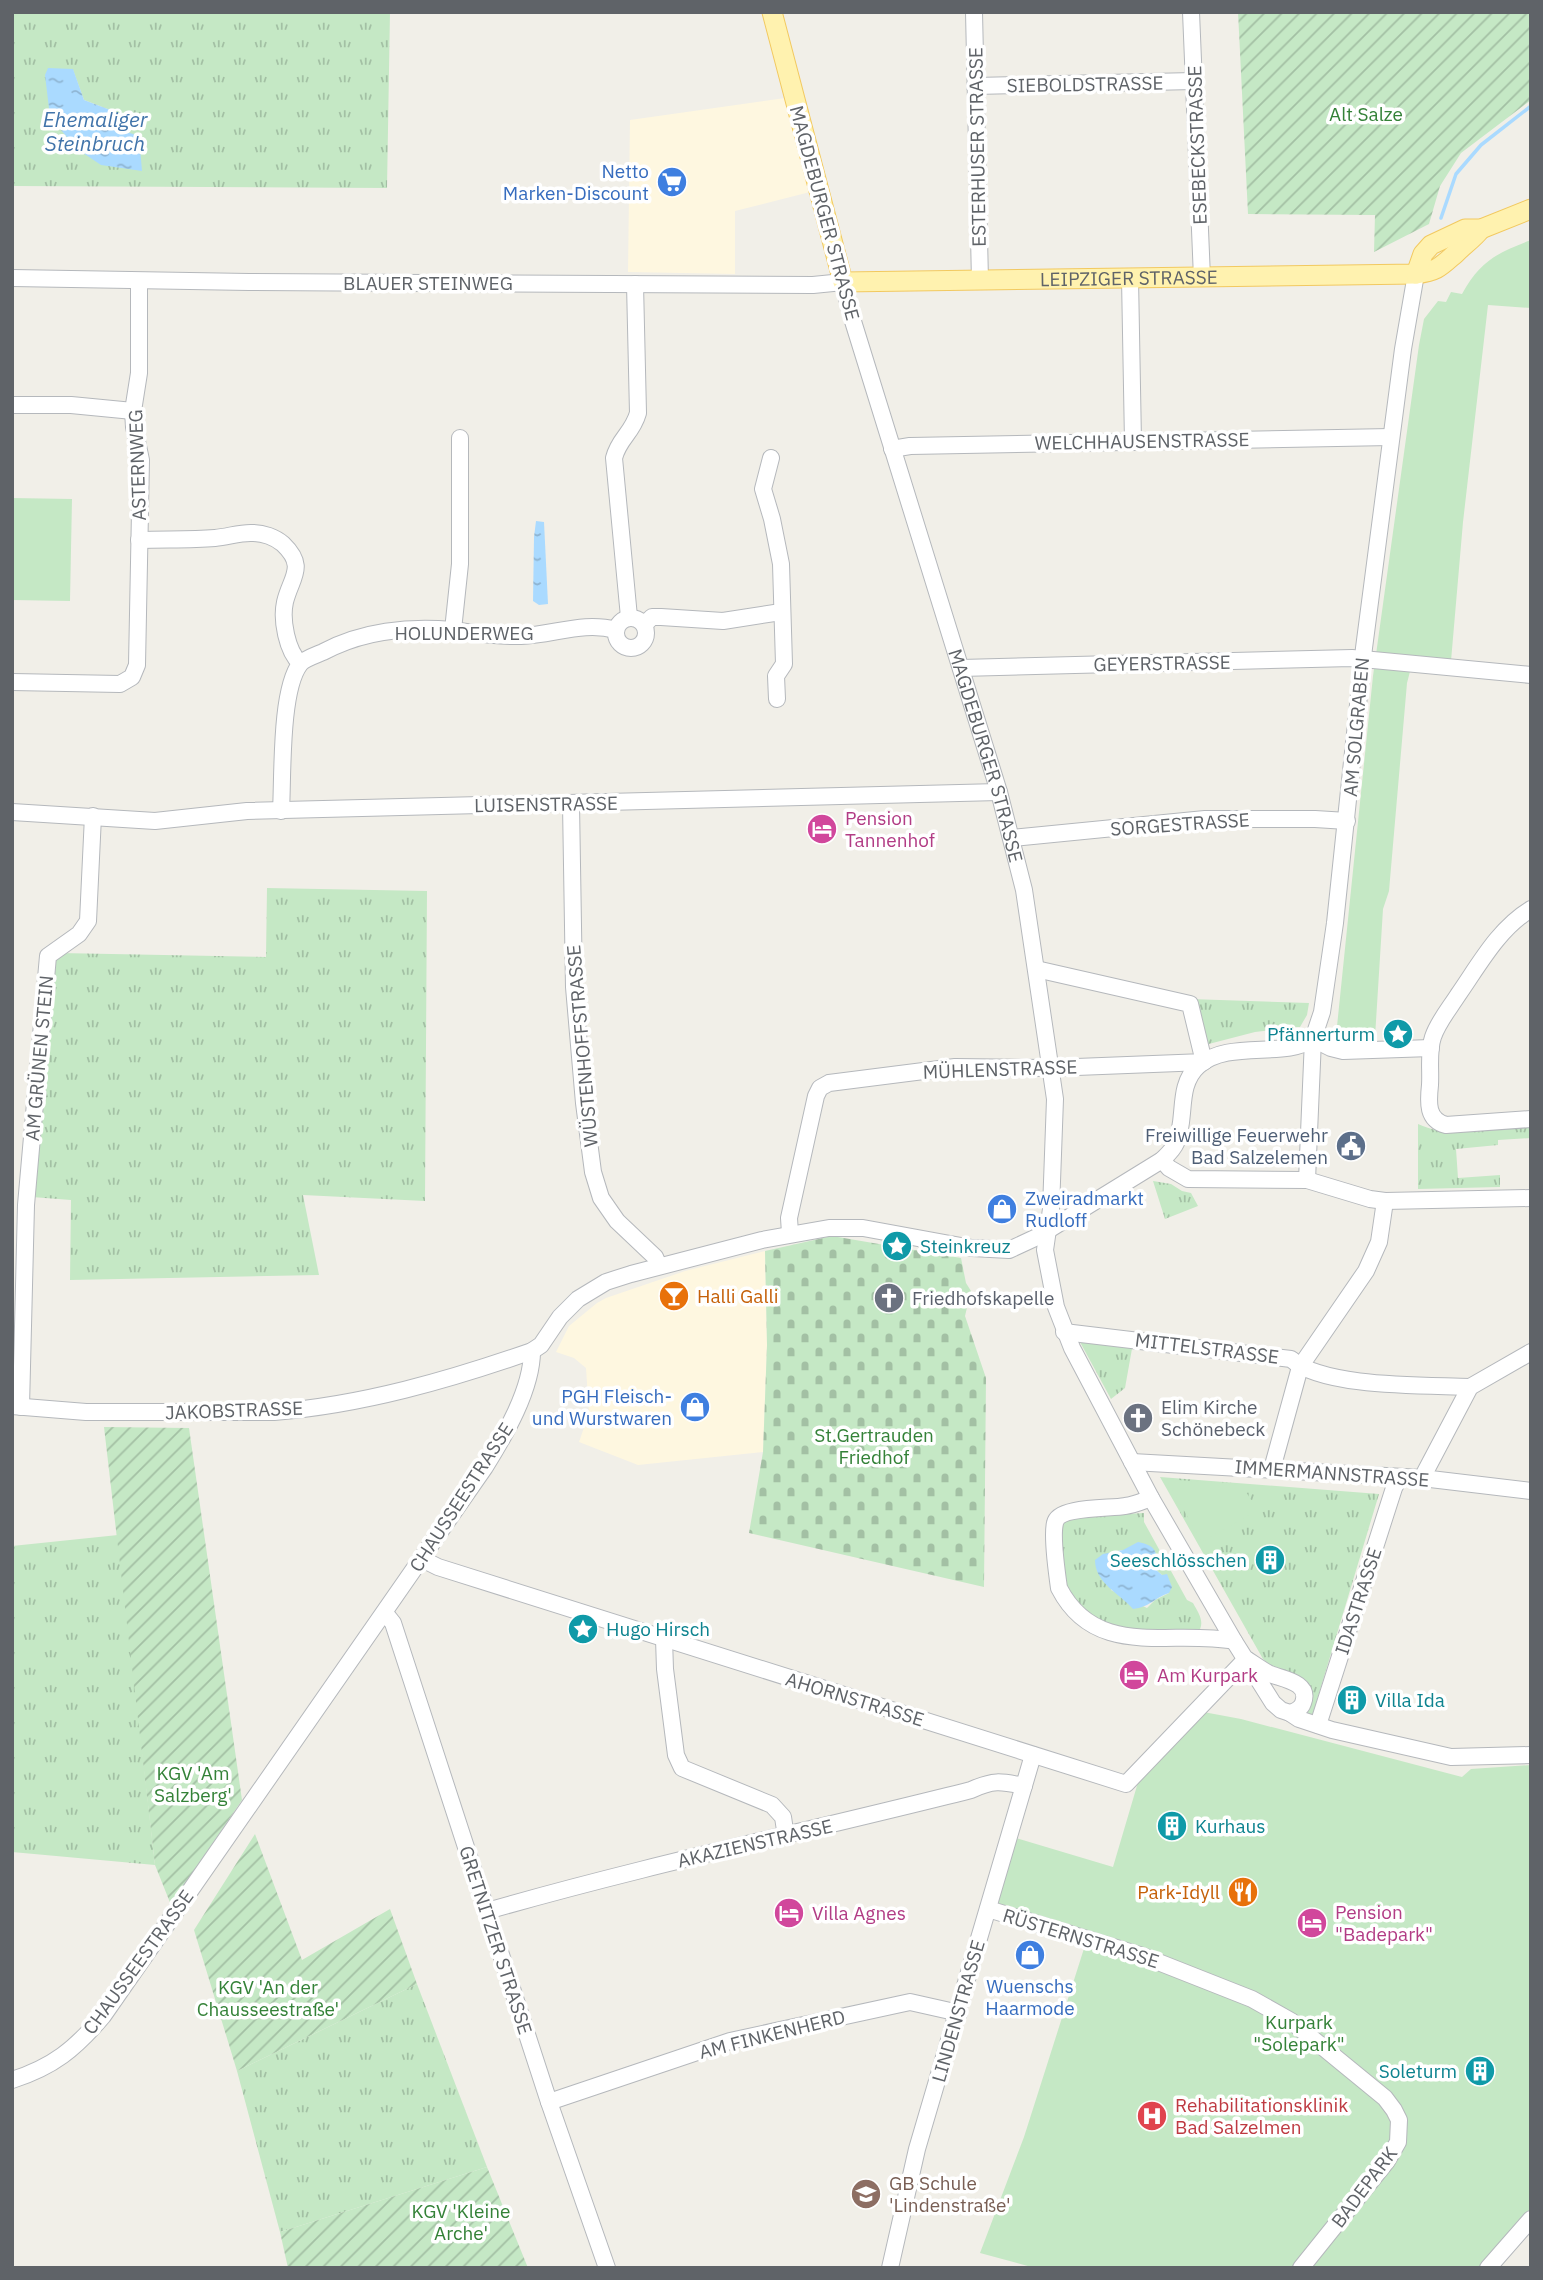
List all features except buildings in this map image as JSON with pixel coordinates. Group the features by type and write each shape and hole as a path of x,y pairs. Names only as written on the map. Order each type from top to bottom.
{"main road":[{"name":"MAGDEBURGER STRASSE","path":"772,12 843,282"},
{"name":"LEIPZIGER STRASSE","path":"843,282 1416,274 1443,267 1480,229 1531,209"}],"street":[{"name":"ESTERHUSER STRASSE","path":"974,12 980,281"},
{"name":"ESEBECKSTRASSE","path":"1191,12 1202,278"},
{"name":"SIEBOLDSTRASSE","path":"975,86 1194,81"},
{"name":"AM SOLGRABEN","path":"1307,1180 1312,1039 1320,1024 1324,1006 1347,821 1363,659 1403,349 1416,274"},
{"name":"BLAUER STEINWEG","path":"12,278 635,285 813,285 843,282"},
{"path":"1130,278 1133,442"},
{"name":"ASTERNWEG","path":"12,682 120,684 132,677 137,665 141,460 133,411 139,373 139,281"},
{"name":"MAGDEBURGER STRASSE","path":"843,282 999,792 1024,890 1056,1117 1051,1209 1045,1250 1056,1307 1064,1332 1151,1498 1273,1703 1299,1719 1318,1725 1451,1758 1531,1755"},
{"path":"635,285 638,413 635,423 617,445 614,458 637,621"},
{"path":"12,405 71,405 133,411"},
{"name":"WELCHHAUSENSTRASSE","path":"892,449 910,446 1391,437"},
{"path":"453,631 460,564 460,438"},
{"path":"771,458 764,489 781,564 784,664 776,676 777,699"},
{"path":"139,540 214,538 254,532 276,538 292,553 297,566 285,603 285,627 293,657 300,663 288,694 282,811"},
{"path":"616,630 621,621 662,617 723,621 781,612"},
{"name":"HOLUNDERWEG","path":"300,663 335,645 375,633 416,629 489,636 524,636 581,626 601,626 616,630 620,644 632,648 646,638 637,621"},
{"name":"GEYERSTRASSE","path":"961,668 1363,659 1531,675"},
{"name":"LUISENSTRASSE","path":"12,812 155,821 247,811 999,792"},
{"name":"WÜSTENHOFFSTRASSE","path":"570,804 576,1005 593,1172 601,1198 617,1221 655,1257 659,1266"},
{"name":"AM GRÜNEN STEIN","path":"17,1406 26,1205 48,956 79,934 88,921 93,816"},
{"name":"SORGESTRASSE","path":"1012,838 1205,819 1315,818 1347,821"},
{"path":"1531,909 1519,916 1491,947 1437,1027 1431,1048 1428,1103 1438,1123 1456,1125 1531,1119"},
{"path":"1036,969 1190,1004 1204,1062"},
{"path":"532,1351 541,1345 568,1308 606,1282 790,1233 829,1228 863,1228 994,1251 1014,1248 1162,1160 1178,1136 1187,1082 1204,1062 1247,1050 1301,1045 1312,1039 1343,1051 1431,1048"},
{"name":"MÜHLENSTRASSE","path":"790,1233 789,1218 816,1097 820,1088 829,1083 955,1067 1051,1068 1204,1062"},
{"path":"1162,1160 1169,1168 1188,1179 1307,1180 1385,1201 1531,1198"},
{"path":"1272,1469 1300,1367 1366,1271 1379,1242 1385,1201"},
{"name":"MITTELSTRASSE","path":"1064,1332 1291,1359 1300,1367 1327,1376 1356,1380 1470,1387"},
{"name":"JAKOBSTRASSE","path":"17,1406 86,1412 297,1410 397,1391 532,1351"},
{"name":"CHAUSSEESTRASSE","path":"12,2080 38,2071 58,2060 103,2016 485,1467 506,1433 532,1367 532,1351"},
{"path":"1422,1478 1470,1387 1531,1352"},
{"name":"IMMERMANNSTRASSE","path":"1132,1462 1422,1478 1531,1491"},
{"name":"IDASTRASSE","path":"1318,1725 1394,1488 1400,1477"},
{"path":"1151,1498 1125,1506 1067,1512 1058,1516 1055,1522 1055,1539 1059,1588 1062,1595 1090,1625 1108,1632 1142,1638 1218,1638 1234,1641"},
{"name":"AHORNSTRASSE","path":"422,1559 438,1567 1126,1784 1246,1660"},
{"name":"GRETNITZER STRASSE","path":"384,1613 393,1623 549,2102 607,2268"},
{"path":"664,1639 664,1669 674,1743 682,1768 772,1805 783,1817 786,1836"},
{"path":"1246,1660 1269,1674 1287,1678 1300,1688 1303,1692 1303,1703 1300,1708 1290,1713"},
{"name":"LINDENSTRASSE","path":"890,2268 917,2149 1033,1755"},
{"name":"AKAZIENSTRASSE","path":"487,1911 605,1877 786,1836 971,1790 991,1782 1002,1781 1024,1786"},
{"name":"RÜSTERNSTRASSE","path":"988,1909 1108,1944 1174,1968"},
{"name":"BADEPARK","path":"1174,1968 1252,1999 1291,2021 1385,2098 1399,2120 1398,2142 1387,2161 1301,2268"},
{"name":"AM FINKENHERD","path":"549,2102 743,2038 910,2002 959,2012"},
{"path":"1488,2268 1531,2219"}],"shaded area":[{"path":"785,98 810,192 735,211 735,274 628,272 630,120"},
{"path":"765,1251 767,1345 763,1452 638,1465 579,1442 589,1413 586,1368 574,1358 556,1352 569,1326 606,1298 685,1271"}],"green space":[{"path":"12,12 390,12 387,188 12,186","holes":["73,70 84,100 113,111 124,131 45,75"]},
{"name":"Alt Salze","path":"1238,12 1531,12 1531,100 1461,153 1440,186 1429,224 1374,252 1375,215 1248,214"},
{"path":"1531,240 1531,308 1488,305 1463,522 1451,661 1413,660 1407,683 1389,891 1383,909 1375,1037 1336,1036 1373,676 1424,319 1438,301 1446,302 1451,292 1462,294 1476,273 1490,260"},
{"path":"12,498 72,499 70,601 12,600"},
{"path":"267,888 427,891 425,1201 303,1195 319,1275 70,1280 71,1200 32,1197 52,959 59,953 266,957"},
{"path":"1190,999 1309,1003 1307,1015 1300,1027 1255,1032 1201,1046"},
{"path":"1418,1124 1431,1129 1459,1132 1531,1125 1531,1138 1498,1140 1498,1145 1456,1149 1458,1178 1500,1175 1500,1187 1418,1189"},
{"path":"1153,1181 1171,1184 1191,1193 1198,1206 1165,1219"},
{"name":"St.Gertrauden Friedhof","path":"832,1236 961,1258 966,1283 971,1291 965,1316 986,1378 984,1587 749,1533 763,1452 767,1345 765,1251"},
{"path":"1074,1331 1133,1343 1125,1388 1111,1399"},
{"name":"KGV 'Am Salzberg'","path":"104,1427 189,1428 242,1800 171,1905 155,1865"},
{"path":"1160,1477 1379,1494 1311,1720 1306,1718 1310,1699 1294,1675 1270,1665 1263,1659"},
{"path":"1166,1479 1242,1485 1257,1510 1202,1542"},
{"path":"1120,1510 1126,1514 1144,1513 1144,1522 1187,1600 1193,1603 1199,1615 1201,1626 1197,1634 1106,1629 1067,1597 1059,1521","holes":["1123,1550 1158,1561 1155,1569 1162,1575 1169,1593 1155,1600 1147,1608 1111,1590 1110,1552"]},
{"path":"118,1535 155,1865 12,1852 12,1546"},
{"name":"Kurpark \"Solepark\"","path":"1198,1711 1241,1719 1462,1777 1471,1769 1531,1765 1531,2210 1480,2268 1035,2268 980,2253 1024,2137 1088,1936 995,1910 1016,1838 1113,1867 1144,1762"},
{"name":"KGV 'An der Chausseestraße'","path":"255,1834 302,1960 390,1909 417,1984 237,2071 194,1930"},
{"path":"417,1984 487,2167 280,2232 237,2071"},
{"name":"KGV 'Kleine Arche'","path":"487,2167 528,2268 288,2268 280,2232"}],"water":[{"name":"Ehemaliger Steinbruch","path":"48,68 73,69 84,100 113,111 124,131 139,136 142,171 101,165 77,149 50,117 45,75"},
{"path":"536,521 544,522 548,604 539,605 533,601"},
{"path":"1138,1542 1153,1548 1155,1569 1162,1575 1167,1574 1172,1587 1169,1593 1133,1609 1103,1581 1095,1560 1103,1554 1123,1550"}],"waterway":[{"path":"1441,218 1456,174 1481,145 1531,106"}],"place":[{"name":"Netto Marken-Discount","path":"672,182"},
{"name":"Pension Tannenhof","path":"822,829"},
{"name":"Pfännerturm","path":"1398,1034"},
{"name":"Freiwillige Feuerwehr Bad Salzelemen","path":"1351,1146"},
{"name":"Zweiradmarkt Rudloff","path":"1002,1209"},
{"name":"Steinkreuz","path":"897,1246"},
{"name":"Halli Galli","path":"674,1296"},
{"name":"Friedhofskapelle","path":"889,1298"},
{"name":"PGH Fleisch- und Wurstwaren","path":"695,1407"},
{"name":"Elim Kirche Schönebeck","path":"1138,1418"},
{"name":"Seeschlösschen","path":"1270,1560"},
{"name":"Hugo Hirsch","path":"583,1629"},
{"name":"Am Kurpark","path":"1134,1675"},
{"name":"Villa Ida","path":"1352,1700"},
{"name":"Kurhaus","path":"1172,1826"},
{"name":"Park-Idyll","path":"1243,1892"},
{"name":"Villa Agnes","path":"789,1913"},
{"name":"Pension \"Badepark\"","path":"1312,1923"},
{"name":"Wuenschs Haarmode","path":"1030,1955"},
{"name":"Soleturm","path":"1480,2071"},
{"name":"Rehabilitationsklinik Bad Salzelmen","path":"1152,2116"},
{"name":"GB Schule 'Lindenstraße'","path":"866,2194"}]}
